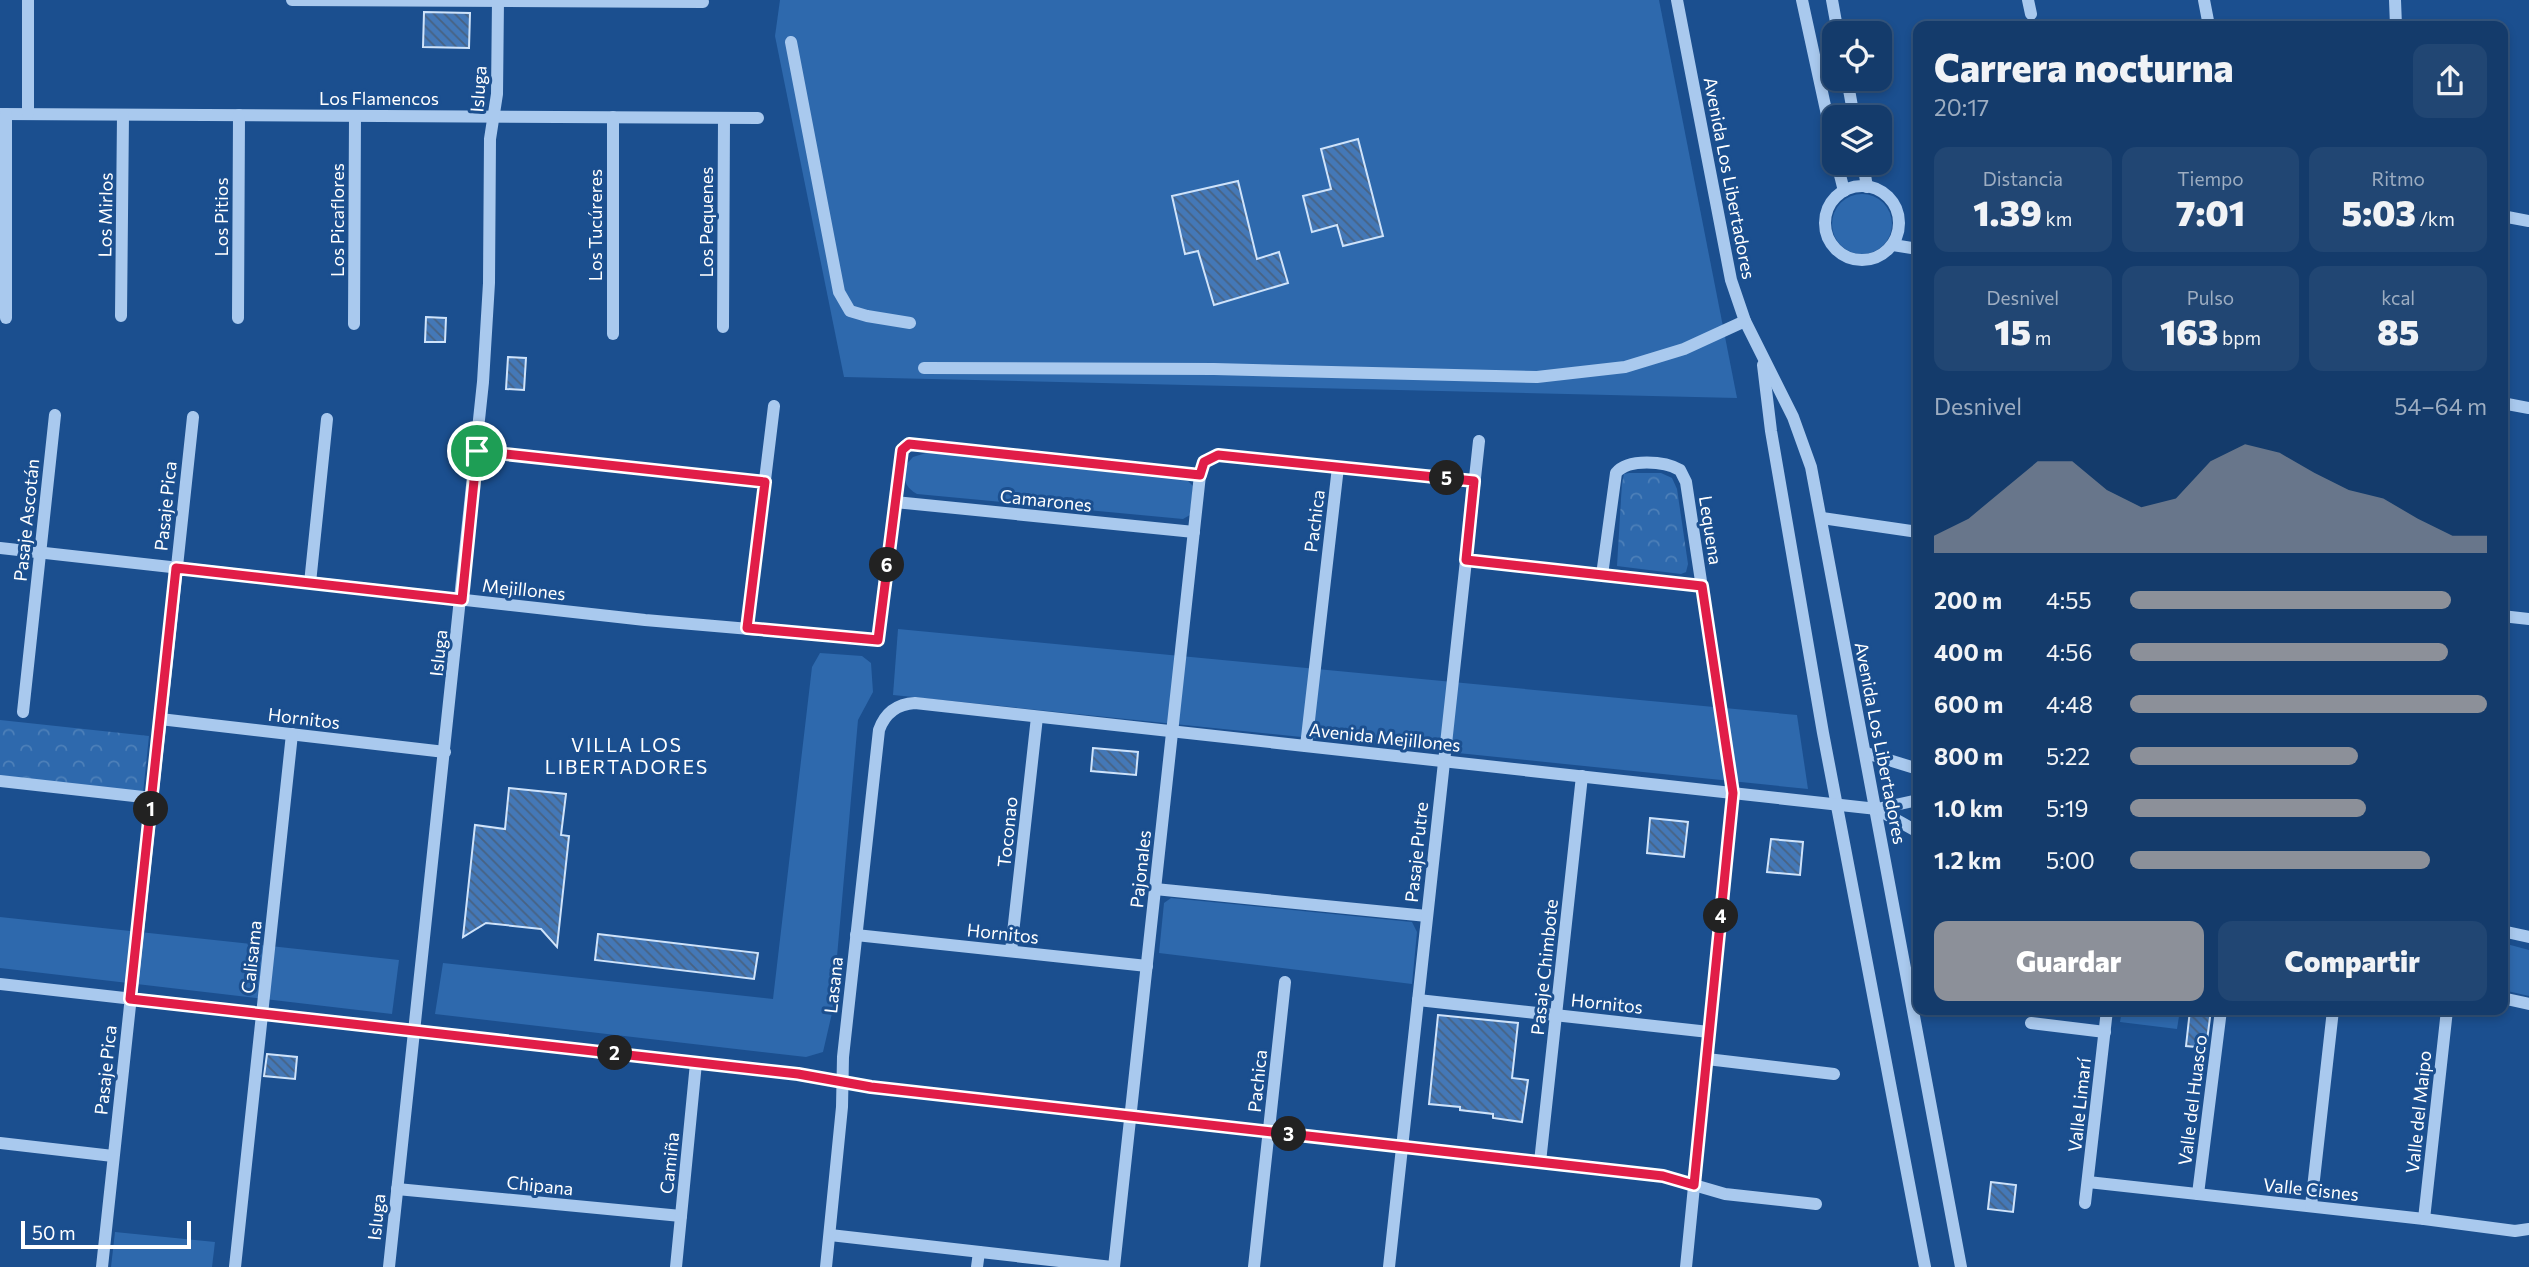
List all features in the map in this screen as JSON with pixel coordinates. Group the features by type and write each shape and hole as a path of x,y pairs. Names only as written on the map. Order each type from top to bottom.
{"street":[{"path":"27,114 29,0"},
{"path":"292,0 703,2"},
{"name":"Avenida Los Libertadores","path":"1677,0 1724,252 1745,321 1803,441 1811,467 1913,1005"},
{"path":"1802,0 1825,105"},
{"path":"1832,0 1836,21"},
{"path":"2028,0 2031,15"},
{"path":"2204,0 2208,21"},
{"path":"2396,0 2396,21"},
{"name":"Isluga","path":"389,1267 477,451 486,335 490,139 497,94 498,1"},
{"path":"791,42 839,292 849,311 911,323"},
{"path":"3,114 6,318"},
{"name":"Los Flamencos","path":"3,114 758,118"},
{"name":"Los Mirlos","path":"121,316 123,115"},
{"name":"Los Pitios","path":"238,318 239,115"},
{"name":"Los Picaflores","path":"354,324 355,116"},
{"name":"Los Tucúreres","path":"613,117 613,334"},
{"name":"Los Pequenes","path":"723,327 724,118"},
{"path":"1841,175 1844,191"},
{"path":"1865,175 1867,187"},
{"path":"1855,187 1867,187 1879,190 1889,198 1896,208 1899,220 1898,233 1885,253 1862,261 1840,253 1831,244 1825,221 1834,199 1855,187"},
{"path":"2508,217 2529,221"},
{"path":"1893,244 1913,248"},
{"path":"924,368 1214,369 1537,377 1625,367 1684,349 1745,321"},
{"name":"Avenida Los Libertadores","path":"1762,358 1771,431 1836,805 1925,1267"},
{"path":"2508,404 2529,408"},
{"path":"747,628 774,406"},
{"name":"Pasaje Ascotán","path":"23,712 55,415"},
{"name":"Pasaje Pica","path":"102,1267 193,416"},
{"path":"310,583 327,419"},
{"name":"Pasaje Putre","path":"1389,1267 1479,441"},
{"path":"895,502 902,450 912,444 1200,475 1204,462 1218,455 1474,481"},
{"path":"477,451 765,482"},
{"name":"Lequena","path":"1602,575 1616,473 1626,464 1633,463 1667,465 1680,470 1686,482 1733,793 1686,1267"},
{"name":"Pachica","path":"1306,746 1338,467"},
{"name":"Pajonales","path":"1113,1267 1200,475"},
{"name":"Mejillones","path":"0,548 645,620 878,640 895,502"},
{"name":"Camarones","path":"895,502 1194,533"},
{"path":"1822,518 1913,531"},
{"path":"1466,560 1702,586"},
{"path":"2508,617 2529,620"},
{"name":"Avenida Mejillones","path":"891,710 915,703 1877,809"},
{"name":"Lasana","path":"826,1267 842,1107 843,1057 879,730 891,710"},
{"name":"Toconao","path":"1011,951 1038,717"},
{"name":"Hornitos","path":"160,719 444,752"},
{"name":"Calisama","path":"235,1267 292,734"},
{"path":"1866,753 1913,767"},
{"name":"Pasaje Chimbote","path":"1540,1162 1582,776"},
{"path":"0,781 152,798"},
{"path":"1877,809 1913,801"},
{"path":"1877,809 1913,829"},
{"path":"1155,889 1427,916"},
{"path":"2508,932 2529,937"},
{"name":"Hornitos","path":"856,934 1147,966"},
{"name":"Pachica","path":"1254,1267 1285,982"},
{"path":"0,984 798,1074 843,1082 1131,1116 1663,1176 1725,1194 1816,1204"},
{"path":"2508,999 2529,1004"},
{"name":"Hornitos","path":"1418,1000 1709,1032"},
{"name":"Avenida Los Libertadores","path":"1915,1015 1961,1267"},
{"name":"Valle Limarí","path":"2085,1203 2107,1015"},
{"name":"Valle del Huasco","path":"2198,1194 2220,1015"},
{"path":"2311,1206 2332,1015"},
{"name":"Valle del Maipo","path":"2424,1219 2446,1015"},
{"path":"2031,1023 2105,1032"},
{"path":"1707,1059 1834,1074"},
{"name":"Camiña","path":"676,1267 696,1063"},
{"path":"0,1143 113,1156"},
{"name":"Valle Cisnes","path":"2088,1182 2515,1231 2529,1229"},
{"name":"Chipana","path":"397,1189 681,1216"},
{"path":"830,1235 1113,1267"},
{"path":"977,1267 979,1251"}],"green space":[{"path":"780,0 1659,0 1737,398 844,377 775,36"},
{"path":"1856,194 1868,194 1887,207 1892,224 1890,236 1879,249 1868,254 1856,254 1837,241 1832,230 1832,218 1845,199"},
{"path":"929,452 1188,481 1193,486 1190,515 1183,519 917,494 906,483 904,467 913,457"},
{"path":"1661,473 1672,478 1677,489 1688,564 1686,572 1681,574 1617,566 1622,483 1624,474"},
{"path":"898,629 1797,715 1808,789 893,695"},
{"path":"820,653 862,656 871,663 873,692 858,720 832,1013 823,1052 806,1057 435,1014 443,963 773,999 812,667"},
{"path":"0,720 149,736 143,793 0,777"},
{"path":"1171,898 1412,922 1417,932 1412,984 1159,953 1164,903"},
{"path":"0,917 399,960 392,1014 0,968"},
{"path":"2508,944 2529,950 2529,996 2508,991"},
{"path":"2121,1015 2179,1015 2177,1029 2120,1022"},
{"path":"115,1232 215,1242 212,1267 111,1267"}],"building":[{"path":"424,12 470,13 469,48 423,47"},
{"path":"1358,139 1383,236 1343,246 1337,225 1312,232 1303,196 1331,189 1321,149"},
{"path":"1238,181 1257,259 1279,252 1288,283 1214,305 1198,251 1185,254 1172,196"},
{"path":"426,317 446,318 445,342 425,342"},
{"path":"508,357 526,358 524,390 506,389"},
{"path":"1093,748 1138,752 1136,775 1091,771"},
{"path":"509,788 566,794 561,835 569,836 557,947 541,929 486,923 463,937 475,825 505,829"},
{"path":"1650,818 1688,822 1684,857 1647,853"},
{"path":"1771,839 1803,842 1800,875 1767,872"},
{"path":"598,934 758,953 754,979 595,960"},
{"path":"1438,1015 1518,1023 1512,1078 1528,1080 1522,1122 1493,1118 1493,1114 1460,1110 1460,1107 1429,1104"},
{"path":"2189,1015 2210,1015 2206,1048 2186,1046"},
{"path":"267,1054 297,1057 295,1079 264,1076"},
{"path":"1991,1182 2016,1185 2013,1212 1988,1209"}],"district":[{"name":"VILLA LOS LIBERTADORES","path":"627,755"}],"route":[{"path":"909,444 1200,475 1204,462 1218,455 1474,481 1466,560 1702,586 1733,793 1694,1185 1663,1176 871,1087 798,1074 130,999 176,568 462,600 477,451 765,482 747,628 878,640 902,450 909,444"}]}
